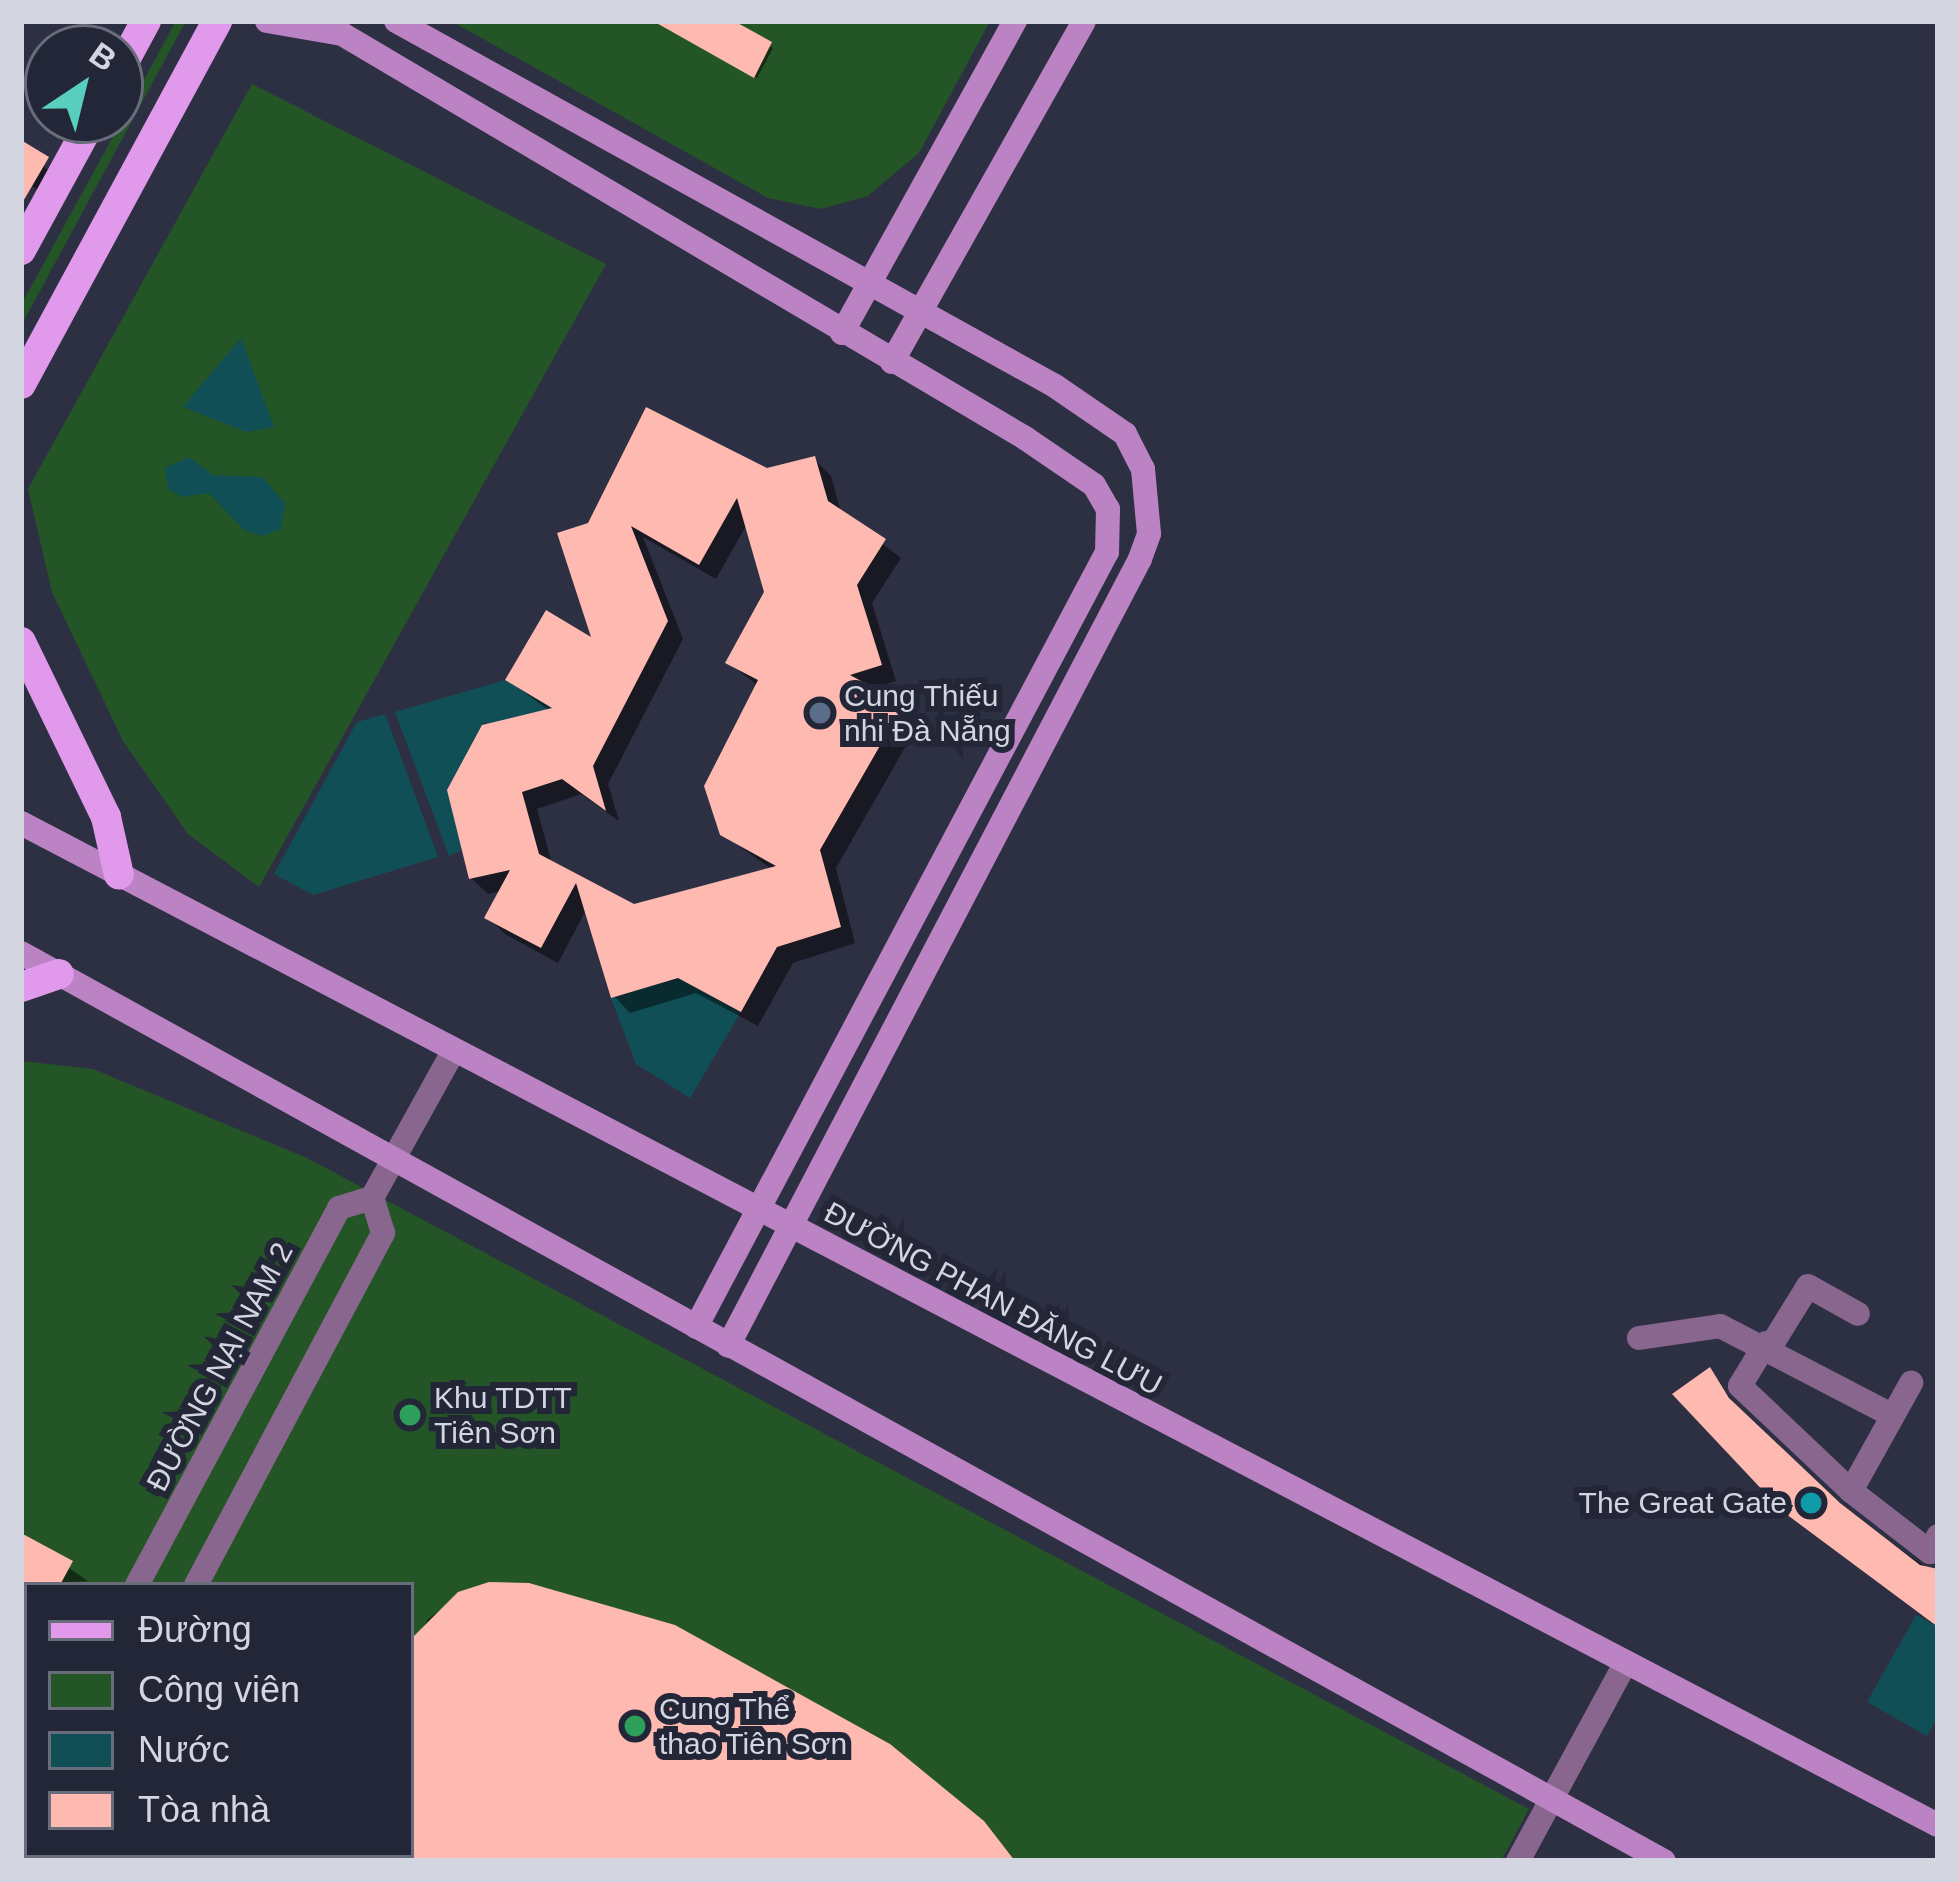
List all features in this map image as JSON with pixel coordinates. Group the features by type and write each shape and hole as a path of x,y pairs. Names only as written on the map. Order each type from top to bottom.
{"main road":[{"path":"21,384 217,21"},
{"path":"21,250 79,144"},
{"path":"21,642 106,817 119,875"},
{"path":"21,987 59,974"}],"street":[{"path":"267,21 342,34 1094,484 1108,509 1107,552 696,1328"},
{"path":"396,21 922,310 1125,434 1143,469 1149,534 728,1346"},
{"path":"842,333 1015,21"},
{"path":"892,362 1084,21"},
{"name":"ĐƯỜNG PHAN ĐĂNG LƯU","path":"21,823 1938,1825"},
{"path":"21,953 1664,1861"},
{"name":"ĐƯỜNG NẠI NAM 2","path":"139,1582 339,1208 373,1198 454,1050"},
{"name":"ĐƯỜNG NẠI NAM 2","path":"198,1582 383,1233 373,1198"},
{"path":"1858,1314 1808,1286 1740,1386 1851,1491 1930,1552 1938,1536"},
{"path":"1640,1338 1696,1325 1768,1345 1892,1415"},
{"path":"1851,1491 1911,1383"},
{"path":"1518,1861 1625,1664"}],"green space":[{"path":"176,21 186,21 144,99 144,80"},
{"path":"451,21 990,21 919,153 868,196 821,209 768,198"},
{"path":"252,84 606,264 259,887 188,834 123,741 52,592 28,489"},
{"path":"109,144 119,144 21,326 21,305"},
{"name":"Khu TDTT Tiên Sơn","path":"21,1061 93,1069 307,1158 1529,1809 1501,1861 21,1861"}],"water":[{"path":"241,338 274,427 247,432 183,407"},
{"path":"189,457 213,475 262,477 285,503 281,529 262,536 244,530 209,493 182,497 168,489 165,468"},
{"path":"505,680 552,708 516,734 484,722 449,786 462,850 449,856 395,712"},
{"path":"385,714 438,857 313,895 274,874 357,722"},
{"path":"678,978 741,1012 690,1098 636,1064 611,998"},
{"path":"1916,1615 1938,1627 1938,1717 1927,1736 1867,1702"}],"building":[{"path":"653,21 734,21 772,42 754,78"},
{"path":"21,140 49,157 21,205"},
{"name":"Cung Thiếu nhi Đà Nẵng","path":"646,407 767,468 815,456 828,501 886,539 857,585 882,665 850,675 904,704 820,850 841,927 777,947 741,1012 678,978 611,998 576,883 541,948 484,918 510,870 469,879 447,790 482,725 552,708 505,680 546,610 591,637 557,533 588,523","holes":["737,498 764,592 725,663 758,680 704,786 720,835 776,866 634,904 539,854 522,792 562,779 606,811 593,766 668,621 631,526 699,565"]},
{"name":"The Great Gate","path":"1710,1367 1729,1398 1840,1503 1920,1565 1938,1569 1938,1627 1782,1511 1672,1394"},
{"path":"21,1533 73,1561 62,1582 21,1585"},
{"name":"Cung Thể thao Tiên Sơn","path":"489,1582 529,1583 675,1625 890,1744 984,1821 1015,1861 411,1861 414,1636 458,1592"}],"place":[{"name":"Cung Thiếu nhi Đà Nẵng","path":"820,713"},
{"name":"Khu TDTT Tiên Sơn","path":"410,1415"},
{"name":"The Great Gate","path":"1811,1503"},
{"name":"Cung Thể thao Tiên Sơn","path":"635,1726"}]}
